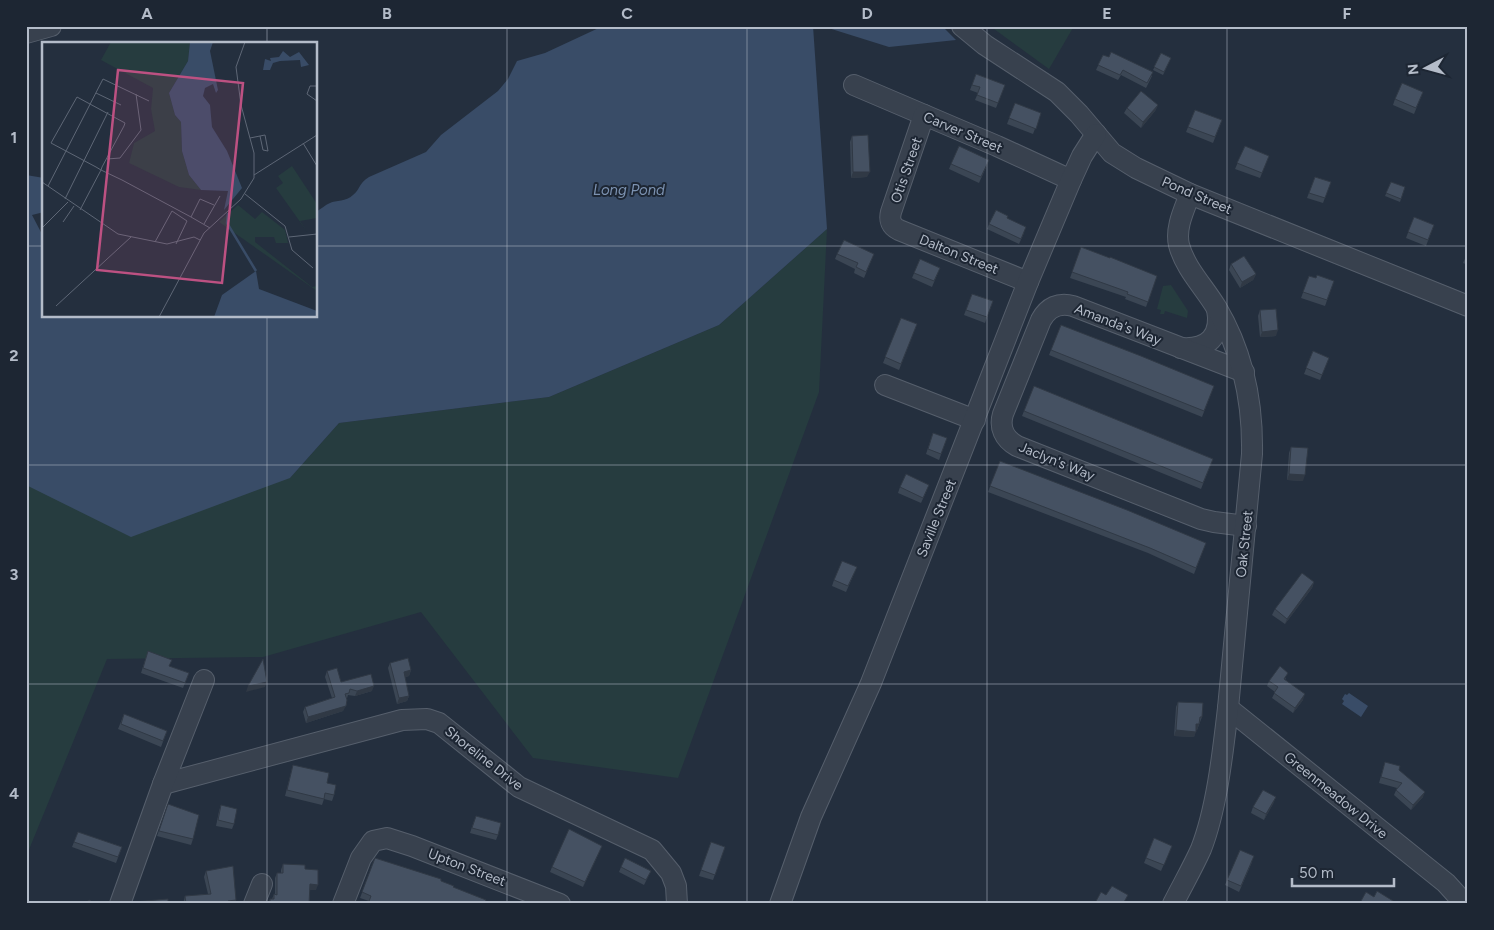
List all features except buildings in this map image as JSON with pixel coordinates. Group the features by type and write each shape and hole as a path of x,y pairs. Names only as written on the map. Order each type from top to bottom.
{"street":[{"path":"26,33 51,26"},
{"name":"Pond Street","path":"962,26 985,45 1057,92 1120,159 1136,168 1190,194 1468,306"},
{"name":"Carver Street","path":"854,85 1071,180"},
{"name":"Otis Street","path":"892,224 890,214 924,116"},
{"name":"Saville Street","path":"780,904 811,817 871,683 1028,282 1082,156 1096,134"},
{"name":"Oak Street","path":"1173,904 1201,848 1214,804 1224,744 1252,469 1252,437 1248,389 1244,372 1217,309 1190,268 1179,244 1179,226 1190,194"},
{"name":"Dalton Street","path":"892,224 899,230 1028,282"},
{"name":"Amanda's Way","path":"1054,306 1073,306 1244,372"},
{"name":"Jaclyn's Way","path":"1054,306 1046,312 1041,320 1002,416 1002,429 1009,440 1017,446 1194,517 1214,522 1246,526"},
{"path":"1181,348 1200,347 1211,340 1215,335 1218,325 1217,309"},
{"path":"885,385 975,420"},
{"path":"120,904 162,784 204,680"},
{"name":"Greenmeadow Drive","path":"1228,708 1446,883 1465,904"},
{"name":"Shoreline Drive","path":"162,784 402,720 427,719 439,723 519,787 652,850 671,873 676,886 677,904"},
{"name":"Upton Street","path":"344,904 361,858 373,841 387,838 560,904"},
{"path":"254,904 262,884"}],"green space":[{"path":"990,26 1074,26 1049,69"},
{"path":"827,229 819,392 678,778 533,758 421,612 263,657 107,659 26,857 26,485 41,491 290,478 339,423 549,397 719,325"},
{"path":"1171,285 1188,311 1187,318 1165,311 1164,314 1160,314 1161,310 1157,309 1163,286"}],"water":[{"name":"Long Pond","path":"603,26 813,26 827,229 719,325 549,397 339,423 290,478 131,537 26,485 26,175 42,178 42,212 32,215 42,234 42,318 318,318 318,211 330,203 350,197 369,177 426,152 441,135 498,91 508,79 517,61 545,53"},
{"path":"822,26 942,26 956,40 889,47"},
{"path":"1349,693 1368,706 1361,717 1342,704 1345,694"}]}
